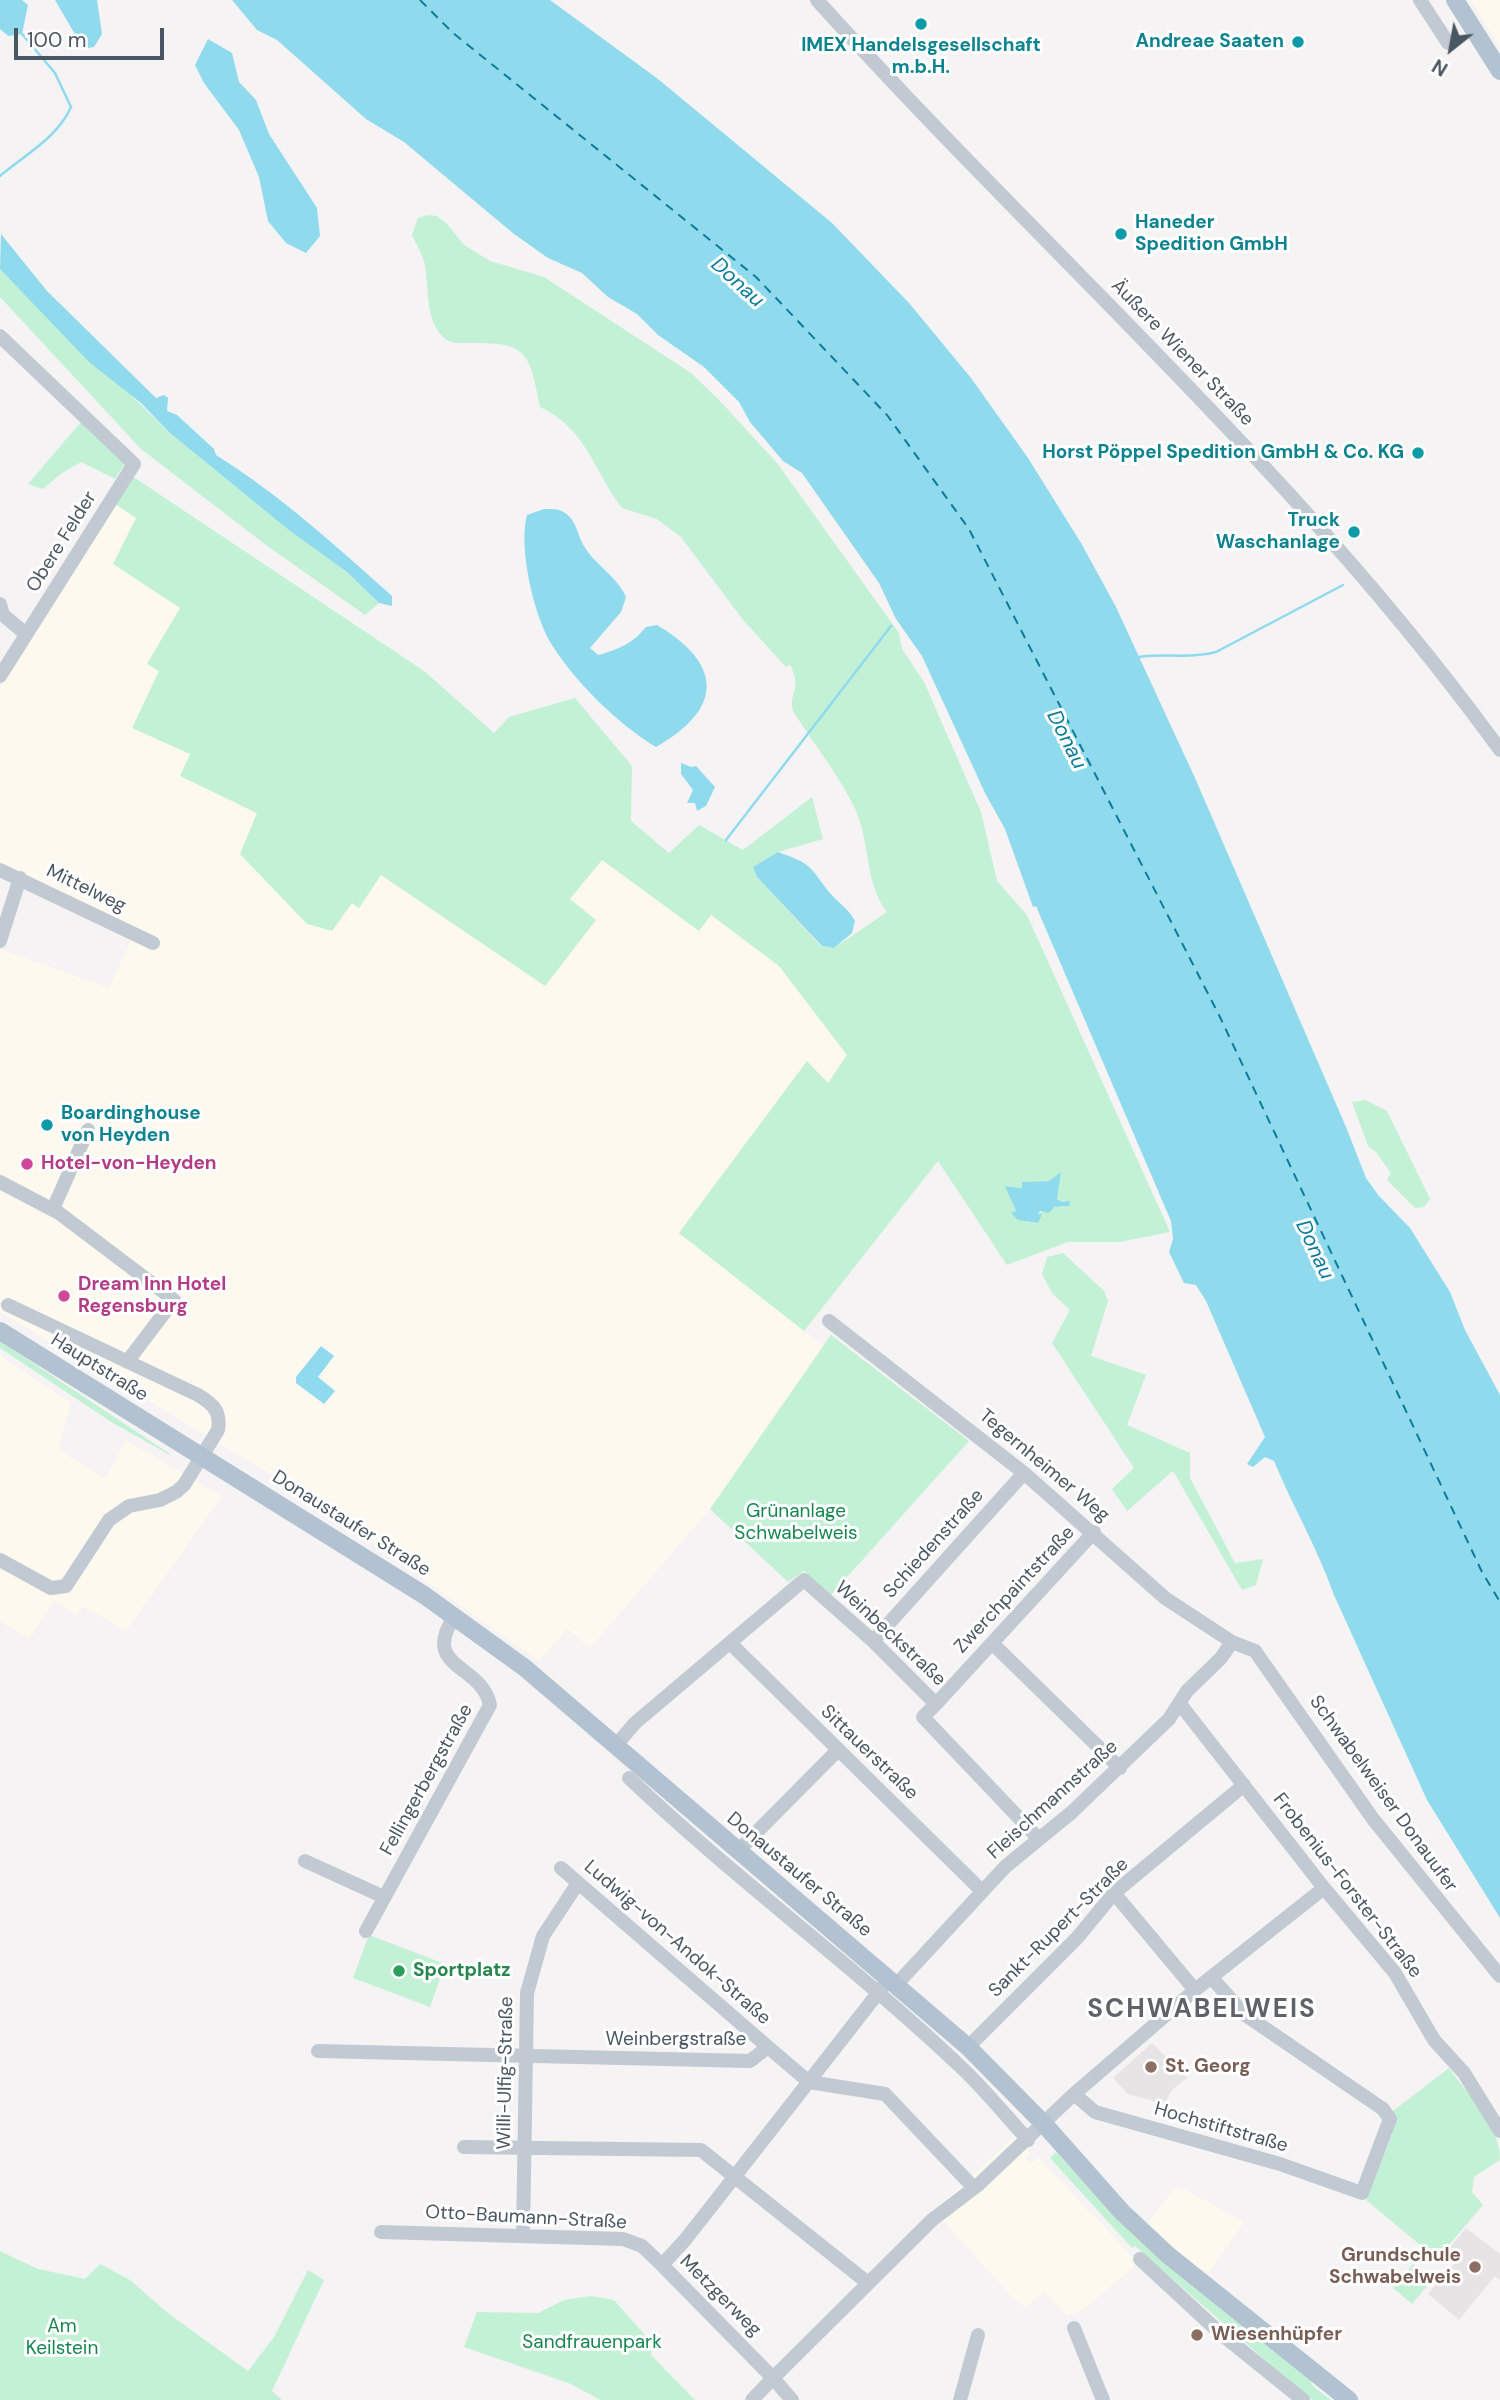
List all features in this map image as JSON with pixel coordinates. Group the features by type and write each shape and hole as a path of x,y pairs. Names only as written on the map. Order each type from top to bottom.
{"main road":[{"path":"1455,0 1500,71"},
{"name":"Hauptstraße","path":"0,1331 176,1440"},
{"name":"Donaustaufer Straße","path":"176,1440 455,1616 525,1668 617,1744 888,1985 968,2047 1044,2124 1149,2239 1349,2400"}],"street":[{"name":"Äußere Wiener Straße","path":"817,0 902,94 1127,323 1327,534 1408,628 1500,750"},
{"path":"1420,0 1448,43"},
{"name":"Obere Felder","path":"0,676 134,464 4,340"},
{"path":"0,604 3,615 26,634"},
{"name":"Mittelweg","path":"0,870 153,943"},
{"path":"0,941 20,878"},
{"path":"52,1209 88,1130"},
{"path":"0,1182 52,1209 174,1300 133,1365"},
{"path":"0,1560 51,1588 65,1586 109,1520 129,1506 169,1497 184,1485 218,1430 218,1411 198,1395 9,1305"},
{"name":"Tegernheimer Weg","path":"829,1321 1024,1473 1094,1532 1164,1598 1232,1642"},
{"name":"Schiedenstraße","path":"873,1640 1024,1473"},
{"name":"Zwerchpaintstraße","path":"936,1704 1094,1532"},
{"name":"Weinbeckstraße","path":"730,1643 804,1580 873,1640 936,1704 923,1717 1039,1839"},
{"name":"Fellingerbergstraße","path":"366,1931 490,1705 483,1688 446,1655 443,1636 455,1616"},
{"name":"Fleischmannstraße","path":"888,1985 982,1891 1120,1768 1180,1704 1195,1681 1221,1658 1232,1642"},
{"name":"Schwabelweiser Donauufer","path":"1232,1642 1255,1651 1264,1661 1373,1819 1500,1976"},
{"path":"617,1744 635,1723 730,1643"},
{"name":"Sittauerstraße","path":"730,1643 982,1891"},
{"path":"992,1643 1120,1768"},
{"name":"Frobenius-Forster-Straße","path":"1180,1704 1324,1888 1395,1973 1434,2040 1464,2073 1500,2132"},
{"path":"738,1852 838,1749"},
{"name":"Donaustaufer Straße","path":"629,1778 725,1867 888,1985 1028,2140"},
{"name":"Sankt-Rupert-Straße","path":"968,2047 1077,1938 1114,1893 1244,1785"},
{"path":"305,1861 384,1897"},
{"name":"Ludwig-von-Andok-Straße","path":"561,1868 768,2047"},
{"name":"Willi-Ulfig-Straße","path":"523,2236 527,1993 536,1952 553,1917 578,1883"},
{"path":"752,2400 932,2220 974,2188 1074,2094 1195,1990 1324,1888"},
{"path":"1114,1893 1195,1990"},
{"name":"Hochstiftstraße","path":"1074,2094 1096,2112 1280,2164 1362,2193 1388,2131 1390,2119 1383,2109 1244,2014 1211,1977"},
{"name":"Metzgerweg","path":"792,2400 662,2265 888,1985"},
{"name":"Weinbergstraße","path":"317,2051 750,2061 768,2047 809,2082"},
{"path":"809,2082 886,2094 974,2188"},
{"path":"464,2147 691,2148 707,2153 868,2283"},
{"name":"Otto-Baumann-Straße","path":"381,2232 623,2239 642,2246 662,2265"},
{"path":"1140,2259 1220,2333 1303,2400"},
{"path":"1074,2328 1103,2400"},
{"path":"960,2400 978,2335"}],"shaded area":[{"path":"1471,0 1500,0 1500,48"},
{"path":"115,504 136,518 113,564 180,608 147,663 159,671 191,755 181,776 257,814 359,907 381,875 545,986 596,920 570,899 602,859 699,931 711,914 779,966 847,1055 828,1084 807,1061 679,1233 823,1346 710,1509 590,1648 567,1629 539,1661 297,1490 0,1312 0,949 109,988 136,930 0,865 0,687"},
{"path":"0,1356 71,1403 59,1449 105,1479 126,1440 222,1496 126,1631 83,1606 76,1616 54,1601 29,1639 0,1621"},
{"name":"St. Georg","path":"1152,2043 1187,2078 1173,2089 1164,2104 1128,2094 1113,2078"},
{"path":"1016,2135 1031,2154 1026,2158 1031,2163 1038,2157 1138,2263 1083,2310 1067,2316 1043,2292 1026,2308 1013,2298 934,2211"},
{"path":"1177,2185 1244,2222 1209,2273 1190,2264 1146,2225"},
{"name":"Grundschule Schwabelweis","path":"1466,2228 1500,2254 1500,2280 1495,2276 1459,2320 1428,2294 1456,2261 1446,2252"}],"green space":[{"path":"437,216 464,245 490,261 544,277 691,373 777,463 899,633 902,649 924,682 981,812 997,881 1027,915 1170,1232 1120,1242 1068,1242 1007,1265 938,1161 804,1331 679,1233 807,1061 828,1083 847,1055 779,966 711,915 699,931 602,860 570,899 596,920 545,986 381,875 359,908 352,903 332,931 307,924 240,854 257,813 180,776 190,754 132,728 159,671 147,664 180,608 113,564 136,518 115,504 132,476 424,671 494,733 509,717 575,698 632,766 631,821 669,853 699,825 743,850 812,797 823,839 778,852 754,868 757,877 821,946 834,948 887,912 871,876 861,824 850,798 793,711 795,680 790,665 786,667 744,621 681,537 657,519 622,508 579,439 556,416 540,407 532,372 521,352 500,344 455,343 443,337 437,330 430,312 425,265 412,235 418,218","holes":["1060,1173 1057,1199 1065,1207 1054,1207 1037,1214 1038,1223 1019,1220 1012,1213 1016,1212 1006,1186 1023,1188 1022,1182 1049,1181"]},
{"path":"0,269 170,433 290,531 347,572 379,603 365,615 266,545 141,449 0,297"},
{"path":"81,422 125,464 115,479 81,462 43,489 28,484"},
{"path":"1365,1100 1387,1111 1430,1199 1424,1207 1415,1208 1387,1180 1391,1173 1376,1152 1368,1146 1352,1102"},
{"path":"1063,1253 1104,1291 1108,1301 1091,1356 1146,1375 1127,1425 1190,1453 1190,1478 1235,1563 1263,1559 1256,1585 1242,1590 1173,1471 1127,1511 1112,1489 1134,1468 1052,1343 1070,1310 1052,1293 1042,1274 1047,1257"},
{"name":"Grünanlage Schwabelweis","path":"831,1335 969,1441 831,1595 804,1571 788,1582 710,1509"},
{"path":"0,1341 170,1455 113,1423 0,1348"},
{"name":"Sportplatz","path":"369,1935 445,1964 430,2007 353,1978"},
{"path":"1449,2068 1489,2123 1499,2147 1500,2160 1474,2177 1472,2192 1483,2205 1437,2259 1366,2200 1392,2135 1393,2111"},
{"path":"1056,2152 1122,2224 1309,2378 1313,2386 1331,2400 1312,2400 1135,2246 1132,2248 1050,2158"},
{"name":"Am Keilstein","path":"0,2251 38,2269 85,2279 100,2264 130,2280 169,2314 248,2371 274,2337 308,2270 324,2280 272,2391 282,2400 0,2400"},
{"path":"1413,2264 1432,2280 1412,2304 1393,2288"},
{"name":"Sandfrauenpark","path":"591,2296 614,2300 652,2343 651,2355 695,2400 600,2400 571,2384 464,2347 477,2312 538,2313 564,2300"}],"water":[{"path":"0,0 22,0 28,5 22,34 8,36 0,29"},
{"path":"55,0 97,0 102,34 94,47 88,48 76,36"},
{"name":"Donau","path":"232,0 550,0 658,79 832,223 909,303 971,378 1028,458 1081,543 1116,607 1195,778 1366,1178 1379,1196 1410,1228 1450,1292 1465,1330 1500,1395 1500,1918 1427,1800 1274,1461 1265,1457 1253,1467 1247,1464 1265,1437 1206,1301 1196,1285 1184,1283 1169,1252 1173,1239 1171,1221 1036,906 1033,907 1005,829 985,793 922,656 896,619 879,583 802,473 783,461 750,422 739,402 704,367 658,335 637,314 608,297 582,273 548,258 514,234 404,142 366,119 277,40 257,30"},
{"path":"208,39 232,53 239,82 256,100 269,134 317,208 320,236 306,253 286,243 268,221 259,177 239,130 204,83 195,65"},
{"path":"1,234 47,291 156,398 164,395 168,398 167,411 177,415 214,449 216,455 263,487 329,540 392,596 392,606 379,603 347,572 290,531 170,433 141,403 89,362 0,269"},
{"path":"544,509 560,510 569,516 589,553 617,582 626,597 621,612 590,648 598,655 625,645 646,627 657,625 679,640 695,656 704,671 707,687 703,702 694,718 656,747 627,727 585,688 545,633 529,582 525,545 527,515"},
{"path":"681,763 696,766 715,787 706,806 697,811 695,803 687,803 693,790 681,774"},
{"path":"778,852 809,867 855,921 852,933 834,948 822,946 757,877 753,867"},
{"path":"1061,1172 1057,1199 1062,1202 1070,1201 1069,1206 1054,1207 1049,1213 1040,1211 1038,1214 1042,1214 1038,1223 1018,1220 1011,1213 1016,1211 1005,1186 1022,1188 1022,1182 1049,1181"},
{"path":"321,1346 334,1356 318,1377 335,1391 324,1404 296,1383 296,1377"}],"waterway":[{"path":"0,176 40,145 58,127 71,107 55,73 22,34"},
{"path":"1139,657 1216,652 1343,585"},
{"path":"726,840 891,626"}],"ferry route":[{"path":"420,0 453,33 756,277 887,415 969,529 1219,1015 1482,1572 1500,1602"}],"place":[{"name":"IMEX Handelsgesellschaft m.b.H.","path":"921,24"},
{"name":"Andreae Saaten","path":"1298,42"},
{"name":"Haneder Spedition GmbH","path":"1121,234"},
{"name":"Horst Pöppel Spedition GmbH & Co. KG","path":"1418,453"},
{"name":"Truck Waschanlage","path":"1354,532"},
{"name":"Boardinghouse von Heyden","path":"47,1125"},
{"name":"Hotel-von-Heyden","path":"27,1164"},
{"name":"Dream Inn Hotel Regensburg","path":"64,1296"},
{"name":"Sportplatz","path":"399,1971"},
{"name":"St. Georg","path":"1151,2067"},
{"name":"Grundschule Schwabelweis","path":"1475,2267"},
{"name":"Wiesenhüpfer","path":"1197,2335"}],"district":[{"name":"SCHWABELWEIS","path":"1202,2010"}]}
